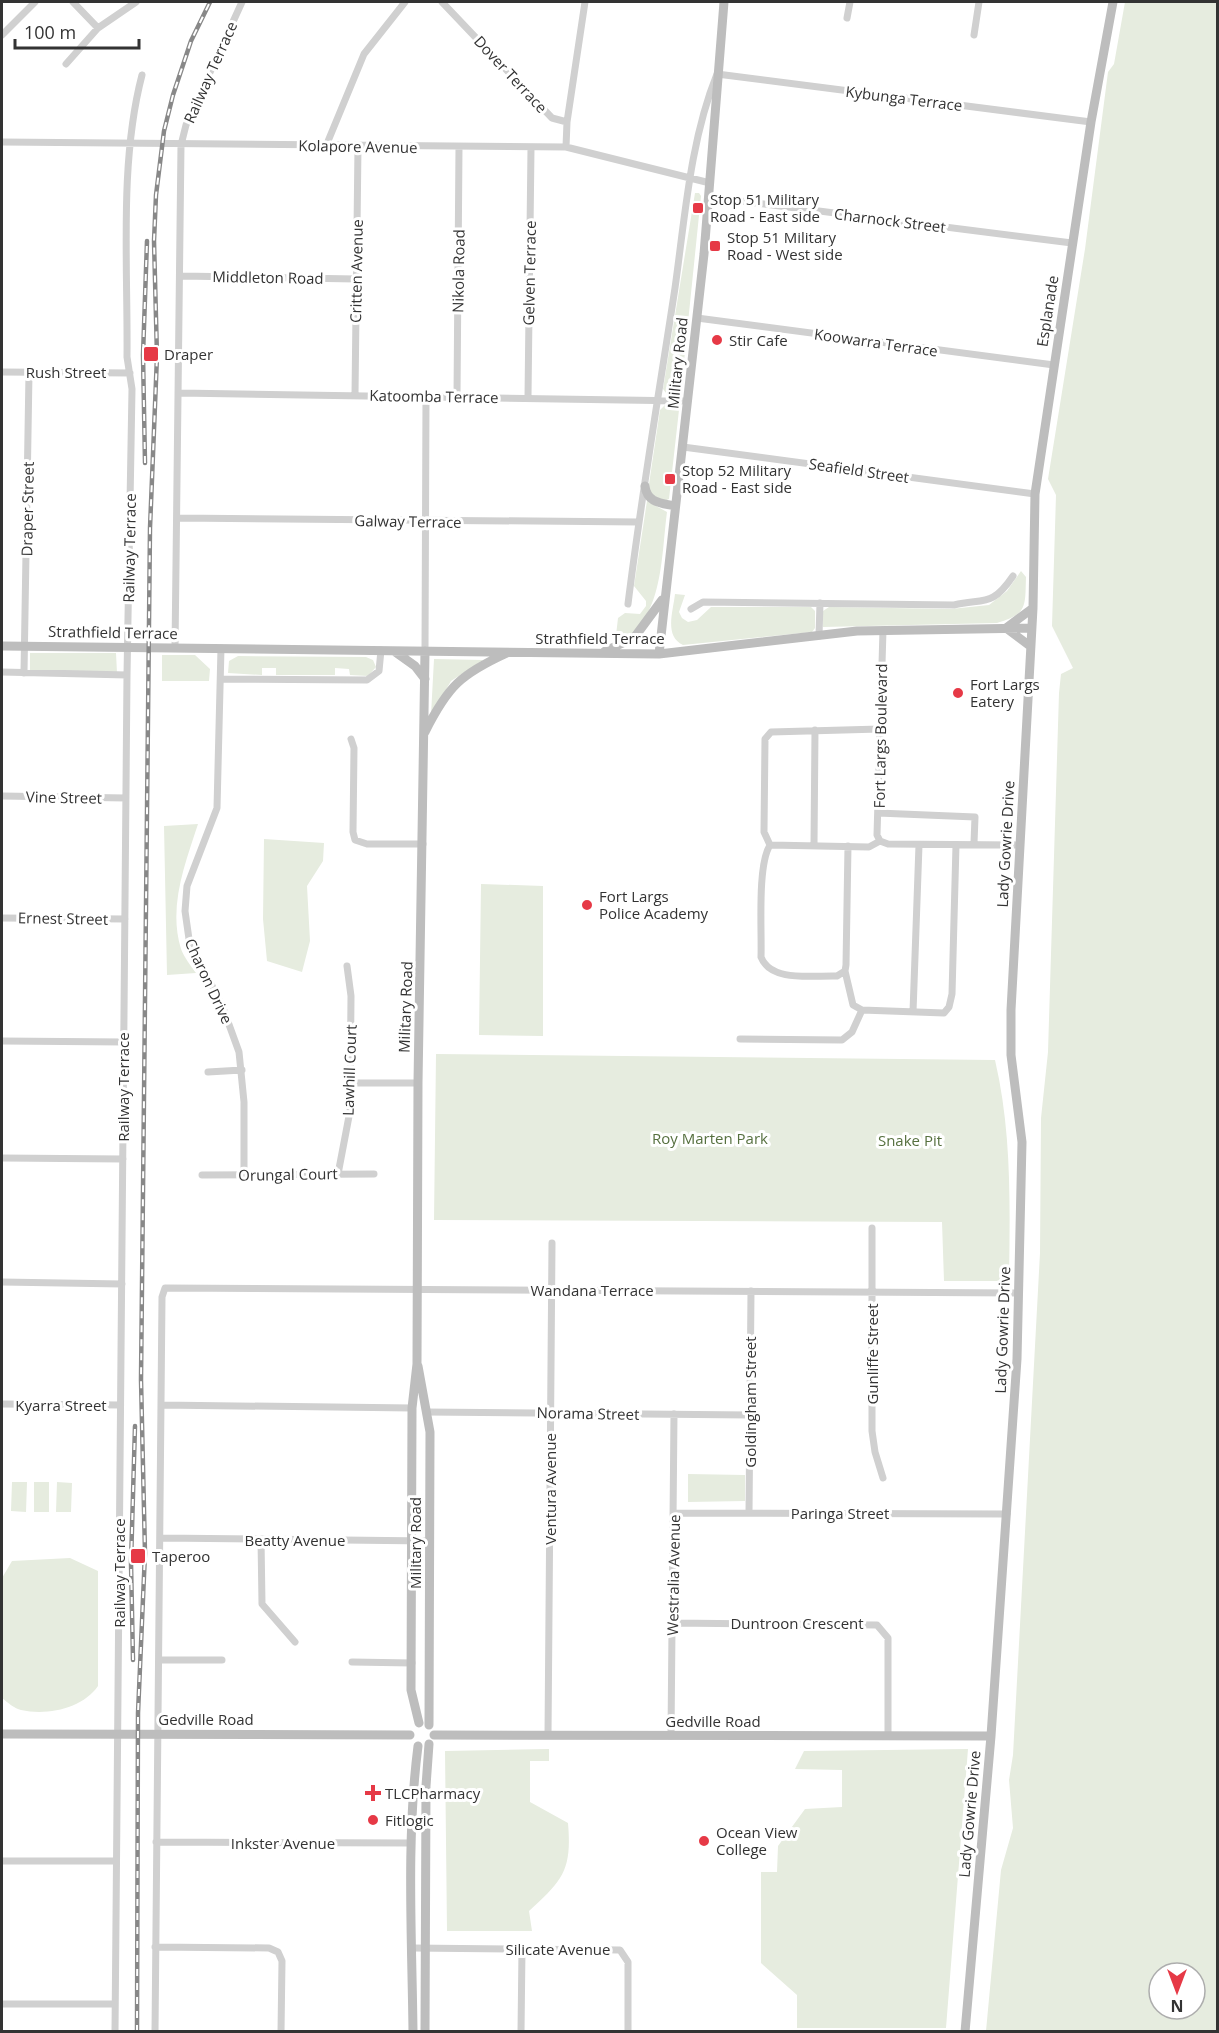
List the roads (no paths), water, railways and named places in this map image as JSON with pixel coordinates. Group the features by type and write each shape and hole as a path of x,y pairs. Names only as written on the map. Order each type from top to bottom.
{"street":[{"path":"2,35 34,2"},
{"path":"74,2 98,28"},
{"path":"66,64 98,28 136,2"},
{"name":"Railway Terrace","path":"175,648 181,145 186,124 242,2"},
{"path":"326,146 364,54 405,2"},
{"name":"Dover Terrace","path":"442,2 552,118 567,122"},
{"path":"566,147 567,122 585,2"},
{"name":"Military Road","path":"659,654 697,318 724,2"},
{"path":"847,18 850,2"},
{"path":"974,35 979,2"},
{"name":"Esplanade","path":"1031,628 1035,494 1091,122 1113,2"},
{"name":"Military Road","path":"628,603 638,522 691,178 704,108 717,74"},
{"name":"Kybunga Terrace","path":"717,74 1091,122"},
{"name":"Railway Terrace","path":"115,2031 128,647 129,144 142,75"},
{"name":"Kolapore Avenue","path":"2,142 566,147 710,183"},
{"name":"Critten Avenue","path":"356,395 358,146"},
{"name":"Nikola Road","path":"457,396 459,147"},
{"name":"Gelven Terrace","path":"528,397 531,148"},
{"name":"Charnock Street","path":"709,197 1072,243"},
{"name":"Middleton Road","path":"181,276 356,279"},
{"name":"Koowarra Terrace","path":"697,318 1054,365"},
{"name":"Rush Street","path":"2,372 130,373"},
{"name":"Draper Street","path":"25,646 29,372"},
{"name":"Katoomba Terrace","path":"179,393 688,401"},
{"path":"425,651 426,396"},
{"name":"Seafield Street","path":"683,447 1035,494"},
{"path":"645,486 645,494 651,500 675,506"},
{"name":"Galway Terrace","path":"177,518 638,522"},
{"path":"691,609 703,602 985,602 1006,587 1013,576"},
{"path":"600,653 634,638 664,597"},
{"path":"819,636 820,603"},
{"path":"1030,646 1006,628 1033,608"},
{"name":"Strathfield Terrace","path":"2,646 659,654 882,630 1031,628"},
{"name":"Lady Gowrie Drive","path":"965,2031 991,1736 1015,1416 1022,1142 1011,1055 1031,628"},
{"name":"Fort Largs Boulevard","path":"880,841 878,813 882,630"},
{"path":"24,673 25,646"},
{"name":"Charon Drive","path":"221,648 217,808 187,886 185,918 189,939 235,1038 242,1070 244,1175"},
{"path":"222,679 367,680 379,672 381,650"},
{"path":"394,650 415,666 425,679"},
{"name":"Military Road","path":"419,1723 411,1690 412,1408 417,1364 418,1083 425,651"},
{"path":"424,735 442,700 460,680 471,670 509,652"},
{"path":"2,672 126,675"},
{"path":"770,845 764,832 765,739 771,732 778,730 880,729"},
{"path":"814,846 815,730"},
{"path":"351,739 354,748 353,832 355,840 367,844 423,843"},
{"name":"Vine Street","path":"2,796 126,798"},
{"path":"878,813 975,817 974,843"},
{"path":"770,845 869,847 880,841 888,844 918,845 974,843 1020,845"},
{"path":"770,845 764,854 763,872 761,957 765,968 774,973 837,976 845,971"},
{"path":"913,1012 918,845"},
{"path":"848,846 845,971 853,1005 862,1010 944,1013 949,1007 956,845"},
{"name":"Ernest Street","path":"2,918 125,919"},
{"name":"Lawhill Court","path":"338,1174 350,1111 351,996 347,966"},
{"path":"740,1039 842,1040 852,1032 862,1010"},
{"path":"2,1041 124,1042"},
{"path":"208,1072 242,1070"},
{"path":"350,1083 418,1083"},
{"path":"2,1158 123,1158"},
{"name":"Orungal Court","path":"202,1175 374,1174"},
{"name":"Gunliffe Street","path":"872,1228 872,1431 875,1452 883,1478"},
{"name":"Ventura Avenue","path":"548,1735 552,1243"},
{"path":"2,1282 122,1284"},
{"name":"Wandana Terrace","path":"161,1405 162,1297 165,1288 1018,1293"},
{"name":"Goldingham Street","path":"749,1513 751,1292"},
{"name":"Military Road","path":"417,1364 430,1432 429,1725"},
{"name":"Kyarra Street","path":"2,1404 120,1405"},
{"path":"155,2031 156,1745 160,1734 161,1405 412,1408"},
{"name":"Norama Street","path":"426,1412 750,1415"},
{"name":"Westralia Avenue","path":"671,1736 674,1414"},
{"name":"Paringa Street","path":"674,1513 1007,1514"},
{"name":"Beatty Avenue","path":"161,1538 430,1540"},
{"path":"261,1539 262,1604 295,1642"},
{"name":"Duntroon Crescent","path":"672,1623 877,1625 883,1629 888,1643 888,1736"},
{"path":"160,1660 222,1660"},
{"path":"352,1662 411,1663"},
{"path":"412,2031 411,1843 413,1778 418,1746 410,1735 412,1727 419,1723 429,1725 432,1740 426,1786 425,2031"},
{"name":"Gedville Road","path":"2,1734 410,1735"},
{"name":"Gedville Road","path":"432,1740 548,1735 991,1736"},
{"path":"418,1746 432,1740"},
{"name":"Inkster Avenue","path":"156,1842 411,1843"},
{"path":"2,1861 116,1861"},
{"path":"155,1947 269,1948 278,1952 282,1960 281,2031"},
{"name":"Silicate Avenue","path":"412,1948 617,1949 624,1953 628,1962 628,2031"},
{"path":"521,2031 522,1949"},
{"path":"2,2004 115,2004"}],"railway":[{"path":"137,2032 138,1713 145,1553 141,1380 150,528 157,356 154,241 156,195 164,131 191,41 210,2"},
{"path":"145,463 143,355 147,241"},
{"path":"133,1660 131,1563 135,1426"}],"place":[{"name":"Stop 51 Military Road - East side","path":"698,208"},
{"name":"Stop 51 Military Road - West side","path":"715,246"},
{"name":"Stir Cafe","path":"717,340"},
{"name":"Draper","path":"151,354"},
{"name":"Stop 52 Military Road - East side","path":"670,479"},
{"name":"Fort Largs Eatery","path":"958,693"},
{"name":"Fort Largs Police Academy","path":"587,905"},
{"name":"Taperoo","path":"138,1556"},
{"name":"TLCPharmacy","path":"373,1793"},
{"name":"Fitlogic","path":"373,1820"},
{"name":"Ocean View College","path":"704,1841"}],"park label":[{"name":"Roy Marten Park","path":"710,1138"},
{"name":"Snake Pit","path":"910,1140"}]}
